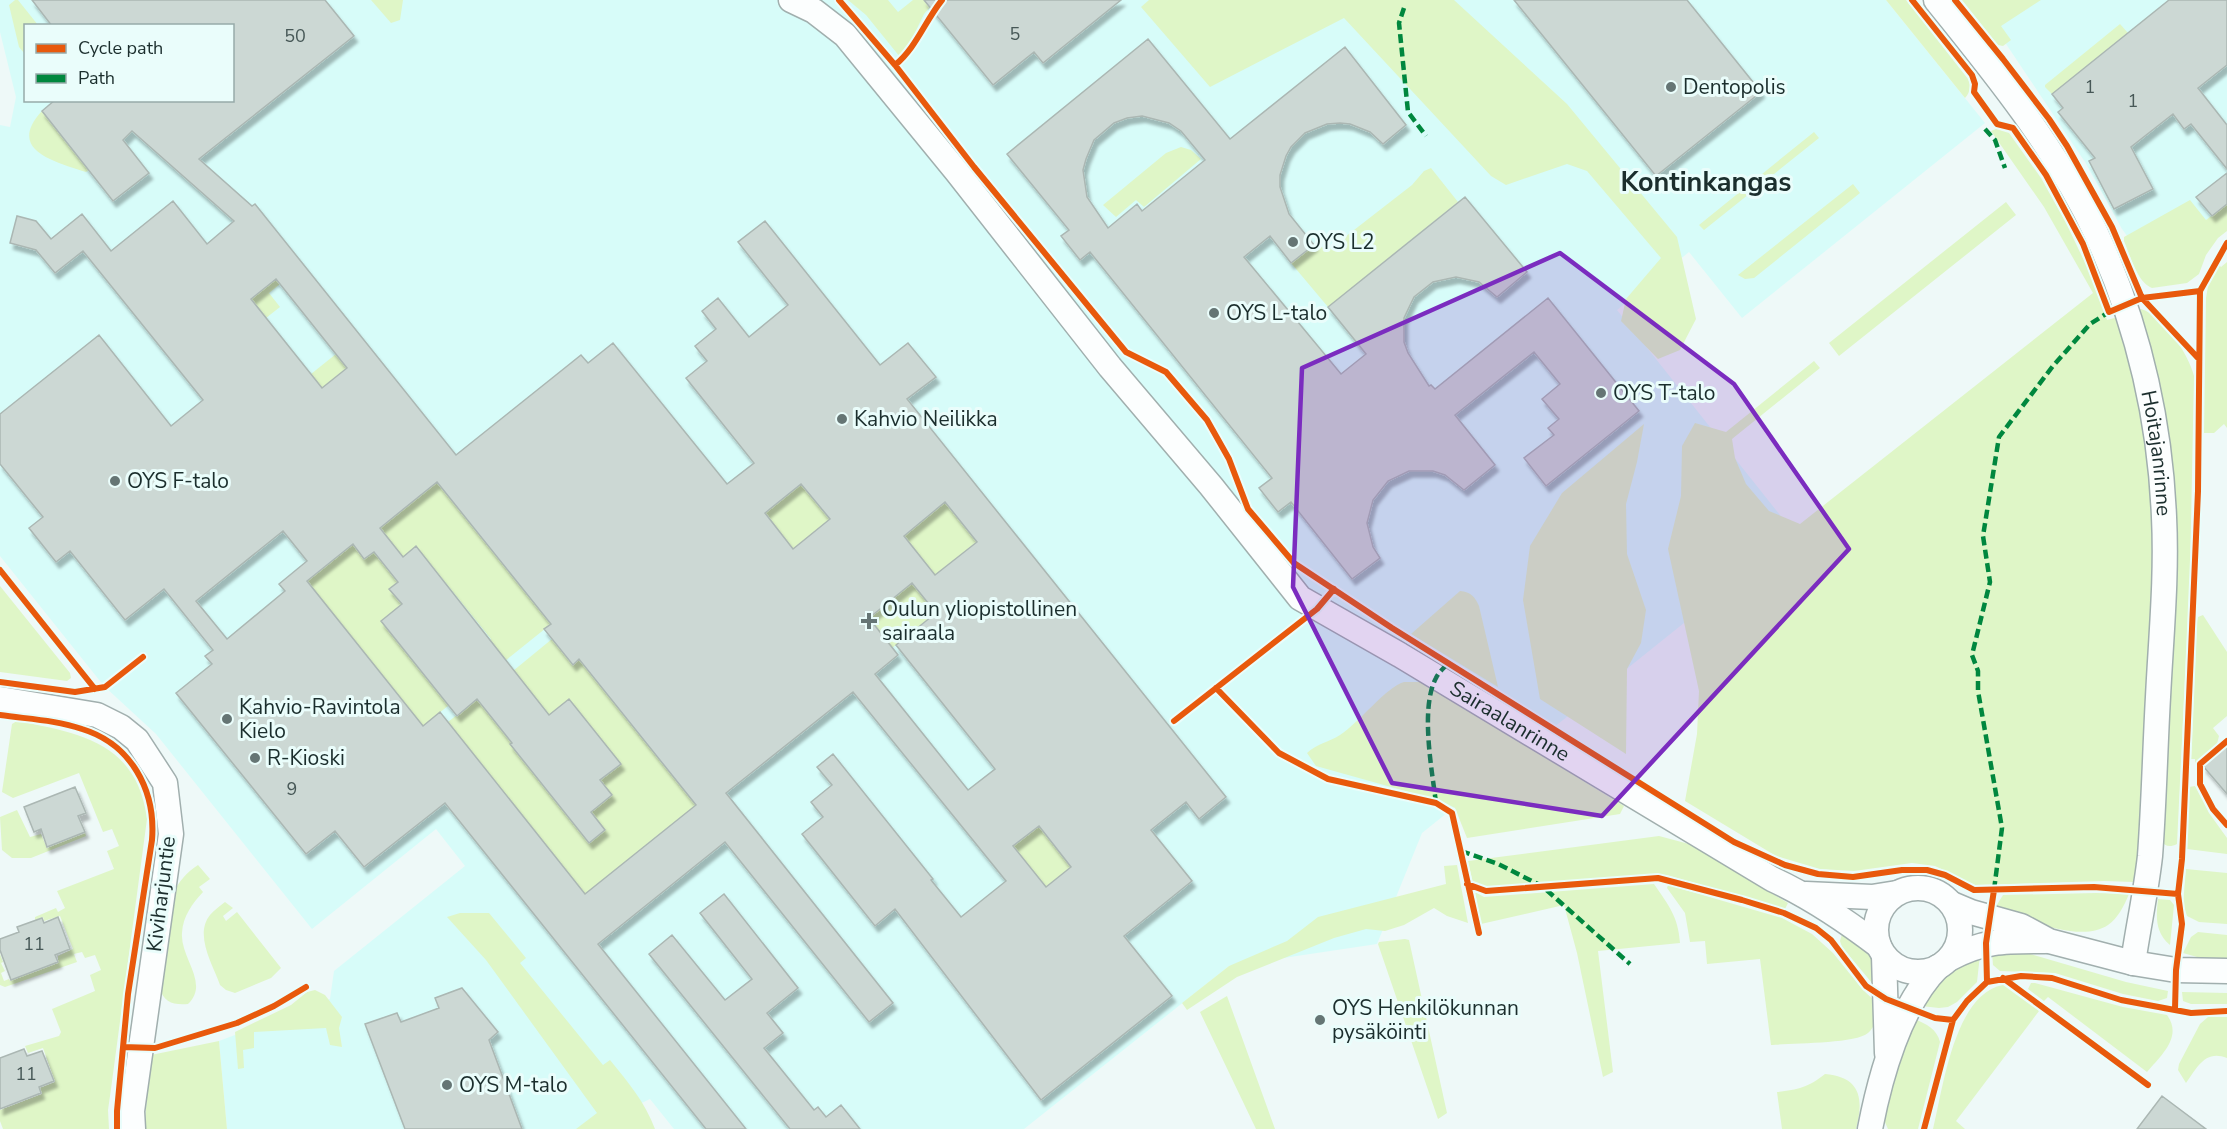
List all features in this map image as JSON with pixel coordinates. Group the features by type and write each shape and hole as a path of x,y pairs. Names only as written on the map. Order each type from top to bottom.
{"street":[{"name":"Sairaalanrinne","path":"791,0 814,11 845,35 1110,367 1211,486 1300,598 1772,879 1804,894 1841,917 1881,951"},
{"name":"Hoitajanrinne","path":"1936,0 2004,84 2035,129 2084,209 2125,306 2148,384 2158,448 2164,518 2162,613 2150,857 2133,963"},
{"name":"Kiviharjuntie","path":"0,699 97,715 121,727 137,740 165,783 171,834 132,1111 133,1129"},
{"path":"1870,1129 1887,1058 1924,982 1956,950 1960,938 1958,914 1952,904 1943,895 1920,887 1897,893 1880,910 1876,922 1876,934 1881,951 1887,1058"},
{"name":"Sairaalanrinne","path":"1804,894 1872,897 1897,893"},
{"path":"1952,904 2020,926 2049,941 2133,963 2176,970 2227,971"},
{"path":"1881,951 1893,964 1903,970 1921,972 1986,943 2049,941"}],"highlighted area":[{"path":"1560,253 1734,384 1849,549 1602,816 1392,783 1293,587 1302,368"}],"shaded area":[{"name":"Oulun yliopistollinen sairaala","path":"0,0 1886,0 1985,123 1742,318 1689,252 1617,310 1795,534 1422,833 1377,944 1229,966 1024,1129 674,1129 650,1099 588,1129 227,1129 219,1041 330,999 334,971 465,866 436,829 312,929 156,734 104,686 0,556 0,125 10,127 16,97 0,32"},
{"path":"2033,0 2227,0 2227,210 2151,268 2122,229 2085,162 1994,26"}],"green space":[{"path":"18,0 37,24 24,24 24,53 19,47 9,5"},
{"path":"371,0 403,0 400,20 391,23"},
{"path":"848,0 888,0 898,12 913,0 936,0 924,14 905,53 900,57 866,15"},
{"path":"1149,0 1454,0 1567,104 1677,237 1696,319 1680,350 1658,359 1621,321 1626,299 1661,258 1587,171 1567,164 1506,185 1491,176 1344,18 1210,87 1141,7"},
{"path":"1886,0 1906,0 1968,79 1970,89 1965,98"},
{"path":"1962,0 2041,0 2001,26 2011,40 2003,46 1998,45"},
{"path":"2120,24 2128,33 2052,94 2045,87 2045,85"},
{"path":"42,111 89,170 86,172 50,159 39,153 32,145 29,136 32,125"},
{"path":"1996,129 2009,133 2041,178 2088,269 2107,320 2118,317 2134,372 2145,428 2151,480 2154,550 2139,840 2133,882 1975,885 1935,866 1912,863 1854,871 1820,869 1776,856 1685,801 1697,734 1699,691 1668,549 1681,496 1682,446 1695,423 1726,432 1814,361 1820,368 1732,439 1735,458 1746,484 1769,511 1800,524 2093,293 2044,207 1991,131"},
{"path":"1814,132 1819,138 1704,230 1699,225"},
{"path":"1181,147 1191,150 1201,159 1144,207 1136,200 1116,217 1103,205 1166,153"},
{"path":"1431,168 1458,202 1328,307 1291,263 1314,245 1318,244 1327,251 1412,185 1424,171"},
{"path":"1853,184 1860,193 1754,278 1745,279 1738,275"},
{"path":"2190,200 2206,220 2227,204 2227,231 2218,238 2206,255 2199,274 2187,283 2152,288 2138,274 2124,237"},
{"path":"2006,202 2016,215 1839,356 1829,343"},
{"path":"2227,262 2227,428 2224,424 2214,433 2204,433 2206,298 2210,274 2217,263 2221,267"},
{"path":"276,279 280,284 269,293 280,307 266,318 251,299"},
{"path":"2141,309 2158,319 2174,337 2187,358 2194,376 2190,574 2177,844 2169,846 2160,840 2166,423 2156,368 2138,311"},
{"path":"336,354 347,368 322,388 311,374"},
{"path":"881,421 996,565 958,557 918,589 936,613 892,648 806,539 793,549 765,513 804,482 815,501 893,598 894,569 916,551 904,536 924,519"},
{"path":"1644,424 1626,504 1627,554 1646,610 1641,643 1627,669 1626,754 1540,699 1523,600 1530,546 1562,493"},
{"path":"437,482 551,624 505,661 489,641 491,639 416,546 401,559 411,572 389,589 402,604 381,621 433,686 469,689 423,726 307,581 353,544 364,559 374,552 381,561 380,528"},
{"path":"0,586 70,673 71,678 67,681 0,672"},
{"path":"1460,591 1467,592 1479,606 1498,687 1411,634"},
{"path":"2203,615 2227,652 2227,716 2213,728 2219,736 2217,744 2195,763 2195,759 2191,759 2197,622 2198,617"},
{"path":"552,639 572,664 579,659 696,805 585,894 448,722 477,699 590,843 605,830 591,812 612,795 600,780 621,764 569,699 549,715 513,671"},
{"path":"1404,682 1423,682 1624,806 1620,814 1467,838 1455,808 1441,801 1316,766 1307,753 1314,747 1340,735 1389,691"},
{"path":"17,721 84,737 102,746 118,758 131,773 141,793 147,819 108,1110 109,1129 3,1129 0,1121 0,1110 42,1094 40,1088 55,1082 43,1048 28,1053 25,1046 59,1036 61,1032 52,1009 95,991 90,975 101,970 95,955 85,958 82,952 74,954 77,962 5,987 0,985 0,954 5,971 1,973 4,981 9,979 10,981 58,963 58,956 73,949 60,916 44,921 43,917 35,920 35,917 56,908 58,912 65,908 57,891 114,869 107,851 119,846 112,829 103,832 79,773 13,798 2,792 12,724"},
{"path":"2195,786 2209,813 2227,838 2227,854 2187,849 2189,787"},
{"path":"17,810 30,837 41,834 47,848 85,833 86,836 31,858 12,858 2,850 0,817"},
{"path":"1039,826 1071,867 1046,887 1013,846"},
{"path":"1659,836 1689,844 1788,903 1785,909 1657,874 1487,887 1473,883 1468,861"},
{"path":"198,865 210,879 199,887 203,892 189,911 182,933 196,988 188,1004 178,1004 166,1000 159,987 173,894 183,878"},
{"path":"1457,865 1468,923 1447,916 1434,908 1404,925 1385,931 1366,929 1334,938 1237,977 1187,1010 1182,1003 1229,966 1287,941 1318,917 1446,884 1444,866"},
{"path":"2186,869 2227,873 2227,924 2199,922 2187,916 2183,904"},
{"path":"1654,884 1675,918 1680,943 1598,951 1613,1072 1603,1077 1577,953 1564,905 1481,924 1475,892 1484,897"},
{"path":"1668,885 1782,918 1812,934 1833,953 1863,990 1877,1003 1876,1019 1871,1030 1861,1037 1850,1039 1771,1045 1760,959 1707,964 1705,941 1690,942 1685,913 1667,888"},
{"path":"2129,894 2115,919 2108,925 2083,932 2068,931 2036,923 1995,908 2003,895"},
{"path":"2158,899 2170,900 2174,905 2170,945 2159,929"},
{"path":"225,902 233,908 223,916 226,921 237,912 281,968 271,978 235,993 220,985 204,941 206,923 212,913"},
{"path":"460,913 489,913 526,958 520,963 603,1065 610,1060 630,1084 655,1129 576,1129 597,1113 486,960 447,917"},
{"path":"1843,931 1861,944 1869,954 1874,967 1877,989 1842,947 1840,941"},
{"path":"2198,932 2227,935 2227,960 2204,959 2183,953 2191,937"},
{"path":"1409,940 1447,1113 1438,1119 1378,944"},
{"path":"1992,953 2027,953 2126,982 2168,991 2167,998 2158,1001 2123,994 2055,973 2000,971 1993,965"},
{"path":"1980,955 1977,982 1957,1002 1948,1007 1939,1008 1921,1006 1951,968"},
{"path":"2031,983 2123,1007 2167,1015 2173,1031 2171,1038 2164,1052 2147,1072 2048,997 2044,1001 2028,989"},
{"path":"2003,985 2039,1011 1956,1121 1965,1129 1933,1129 1953,1045 1962,1024 1973,1006 1986,992"},
{"path":"315,990 325,995 342,1017 339,1028 342,1047 330,1045 326,1028 254,1032 254,1048 243,1050 244,1068 238,1069 235,1032 291,1005 307,992"},
{"path":"2182,992 2227,993 2227,1004 2191,1004 2183,1001"},
{"path":"1227,996 1275,1129 1256,1129 1200,1012"},
{"path":"2208,1017 2227,1017 2227,1058 2213,1056 2207,1058 2186,1083 2178,1070 2179,1064 2200,1024"},
{"path":"1915,1019 1934,1030 1940,1042 1918,1129 1888,1129 1884,1120 1898,1067"},
{"path":"219,1041 227,1129 144,1129 151,1055"},
{"path":"1825,1074 1846,1080 1857,1091 1860,1108 1856,1129 1782,1129 1777,1092 1802,1087"}],"building":[{"name":"Oulun yliopistollinen sairaala","path":"32,0 325,0 354,36 199,159 252,206 255,204 456,455 581,355 588,363 613,343 727,484 754,463 686,378 707,361 695,346 716,329 702,311 718,298 749,337 788,305 738,242 765,221 880,365 908,343 936,377 907,399 1226,797 1199,819 1186,802 1151,830 1192,881 1124,936 1172,996 1041,1100 895,909 875,926 802,834 823,817 811,802 832,785 817,767 833,754 961,917 1006,881 853,692 726,793 893,1003 869,1022 725,842 598,944 746,1129 706,1129 445,803 364,867 335,831 306,854 176,693 212,664 205,656 213,650 164,589 125,620 70,551 56,562 29,528 43,517 0,464 0,414 99,335 171,426 203,400 83,251 55,273 36,250 10,243 17,216 36,221 51,239 82,214 111,251 173,201 207,244 234,221 132,131 123,140 149,173 113,201 42,111 53,102 234,102 234,24 50,24","holes":["276,279 347,368 322,388 251,299","437,482 551,624 544,629 573,665 579,659 696,805 585,894 440,712 423,726 307,581 353,544 364,559 374,552 398,582 389,589 402,604 381,621 457,716 477,699 589,843 605,830 591,812 612,795 600,780 621,764 569,699 549,715 416,546 403,557 380,528","801,484 830,519 793,549 765,513","945,502 977,542 935,575 904,536","283,531 307,561 279,584 285,591 227,639 196,601","912,583 936,613 896,645 995,769 968,790 875,674 898,655 869,618","1039,826 1071,867 1046,887 1013,846"]},
{"path":"924,0 1121,0 1043,63 1034,52 993,85"},
{"name":"Dentopolis","path":"1514,0 1687,0 1761,92 1656,176"},
{"path":"2169,0 2227,0 2227,65 2198,88 2227,125 2227,169 2191,124 2184,129 2173,114 2131,147 2153,189 2114,209 2089,161 2095,158 2058,112 2063,108 2052,94"},
{"name":"OYS L-talo","path":"1148,39 1230,139 1345,47 1406,125 1383,144 1370,132 1350,124 1327,124 1305,133 1291,147 1286,156 1280,175 1280,187 1289,214 1314,245 1291,263 1270,236 1244,257 1341,374 1366,354 1328,307 1465,197 1527,272 1497,297 1479,282 1456,277 1433,282 1414,297 1404,318 1404,342 1408,353 1429,386 1435,389 1548,298 1639,411 1546,486 1524,458 1554,435 1548,428 1559,419 1542,399 1560,384 1534,352 1455,415 1495,465 1464,490 1445,475 1433,471 1409,471 1388,481 1373,500 1367,523 1373,547 1380,558 1352,579 1291,502 1278,512 1259,488 1272,478 1090,252 1080,260 1061,236 1069,230 1007,154","holes":["1142,116 1169,123 1181,131 1205,160 1142,211 1137,204 1108,228 1087,197 1083,170 1094,140 1114,123 1127,118"]},
{"path":"2227,173 2227,204 2212,216 2196,197"},
{"path":"2227,745 2227,794 2203,766"},
{"path":"75,787 86,813 78,816 85,832 47,847 41,829 34,832 24,807"},
{"path":"724,894 798,988 767,1013 783,1033 764,1048 814,1110 818,1107 826,1117 841,1105 860,1129 790,1129 649,954 672,935 725,1000 752,979 700,913"},
{"path":"58,917 70,949 55,955 58,962 11,980 0,950 0,939 19,932 17,927 42,918 44,923"},
{"name":"OYS M-talo","path":"462,988 498,1032 489,1040 522,1129 405,1129 365,1024 397,1013 401,1022 439,1008 435,998"},
{"path":"24,1049 27,1056 42,1051 54,1081 39,1087 41,1093 0,1109 0,1058"},
{"path":"2162,1096 2206,1129 2137,1129"}],"marked path":[{"path":"1404,8 1399,23 1408,112 1426,136"},
{"path":"1985,129 1995,140 2005,168"},
{"path":"1994,890 2002,828 1978,691 1978,671 1972,655 1990,582 1983,536 1999,437 2053,366 2090,324 2109,312"},
{"path":"1436,803 1428,739 1429,706 1436,678 1448,663"},
{"path":"1461,851 1498,864 1542,886 1630,964"}],"cycle path":[{"path":"839,0 895,65 974,167 1126,352 1166,372 1207,420 1229,459 1248,509 1294,563 1392,628 1734,842 1785,865 1818,874 1853,877 1902,870 1927,870 1945,875 1974,890 2094,887 2178,894"},
{"path":"895,65 909,51 942,0"},
{"path":"1912,0 1972,75 1975,84 1974,92 1997,124 2013,128 2046,175 2083,244 2109,312 2142,298 2198,358"},
{"path":"1955,0 2003,59 2067,146 2112,227 2142,298 2200,291"},
{"path":"2175,1009 2176,970 2182,924 2178,894 2182,859 2198,491 2200,291 2227,243"},
{"path":"0,570 95,689"},
{"path":"1174,721 1317,609 1334,589"},
{"path":"0,682 75,692 105,687 143,657"},
{"path":"1216,688 1279,753 1328,779 1436,803 1452,813 1479,933"},
{"path":"0,715 62,724 99,736 114,746 137,771 150,804 152,840 128,994 117,1129"},
{"path":"2227,741 2200,764 2200,784 2213,809 2227,825"},
{"path":"1467,884 1486,891 1658,878 1742,900 1784,913 1816,928 1831,940 1866,986 1886,999 1935,1018 1953,1020"},
{"path":"1987,982 1986,943 1994,890"},
{"path":"1924,1129 1953,1020 1967,1001 1987,982 2021,976 2052,978 2121,1000 2191,1013 2227,1011"},
{"path":"2003,978 2148,1085"},
{"path":"123,1047 155,1048 237,1023 274,1006 306,987"}],"place":[{"name":"Dentopolis","path":"1671,87"},
{"name":"OYS L2","path":"1293,242"},
{"name":"OYS L-talo","path":"1214,313"},
{"name":"OYS T-talo","path":"1601,393"},
{"name":"Kahvio Neilikka","path":"842,419"},
{"name":"OYS F-talo","path":"115,481"},
{"name":"Oulun yliopistollinen sairaala","path":"869,621"},
{"name":"Kahvio-Ravintola Kielo","path":"227,719"},
{"name":"R-Kioski","path":"255,758"},
{"name":"OYS Henkilökunnan pysäköinti","path":"1320,1020"},
{"name":"OYS M-talo","path":"447,1085"}],"district":[{"name":"Kontinkangas","path":"1706,182"}]}
